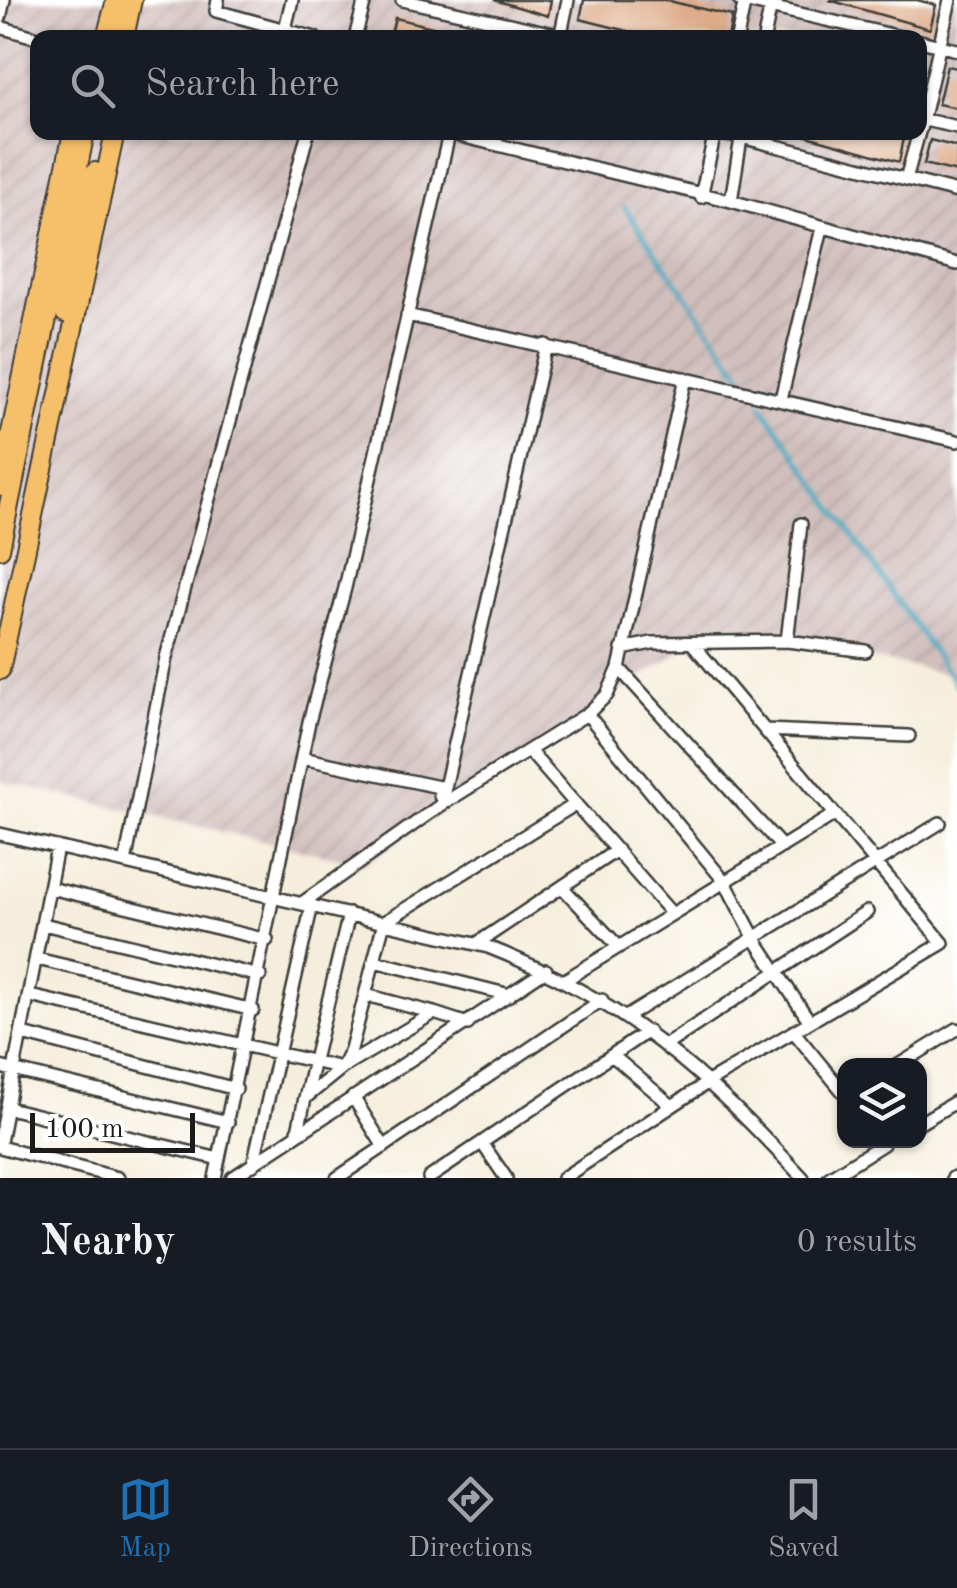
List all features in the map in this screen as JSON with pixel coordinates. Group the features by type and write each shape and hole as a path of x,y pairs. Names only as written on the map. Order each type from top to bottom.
{"highway":[{"path":"108,30 116,0"},
{"path":"126,30 132,0"},
{"path":"0,486 71,140"},
{"path":"0,549 83,140"},
{"path":"0,622 102,140"},
{"path":"0,670 113,140"}],"street":[{"path":"0,18 4,0"},
{"path":"218,0 216,11 288,30"},
{"path":"285,29 292,0"},
{"path":"358,30 365,0"},
{"path":"402,0 537,30"},
{"path":"565,30 568,0"},
{"path":"737,30 743,0 771,3 874,30"},
{"path":"927,98 950,0"},
{"path":"766,30 771,3"},
{"path":"0,28 30,36"},
{"path":"927,43 957,50"},
{"path":"927,126 957,127"},
{"path":"125,863 166,658 306,140"},
{"path":"215,1178 253,1010 302,758 444,140"},
{"path":"474,140 701,197 731,201 957,264"},
{"path":"701,197 711,140"},
{"path":"731,201 741,140"},
{"path":"761,140 957,192"},
{"path":"906,179 916,140"},
{"path":"781,399 822,228"},
{"path":"407,314 957,441"},
{"path":"441,806 546,345"},
{"path":"254,1165 281,1053 307,904 441,806 587,714 607,695 618,668 685,378"},
{"path":"787,641 801,524"},
{"path":"622,649 787,641 866,651"},
{"path":"572,1176 710,1081 944,943 692,643"},
{"path":"618,668 782,846"},
{"path":"587,714 724,882 754,940 810,1022"},
{"path":"765,730 909,736"},
{"path":"530,752 672,914"},
{"path":"302,758 439,787 441,806"},
{"path":"342,1068 384,922 576,804"},
{"path":"565,980 836,814"},
{"path":"626,1018 940,823"},
{"path":"0,834 476,944 546,970 602,1000 666,1045 710,1081 802,1178"},
{"path":"58,848 0,1144 118,1178"},
{"path":"476,944 617,850"},
{"path":"562,886 619,947"},
{"path":"50,888 267,940"},
{"path":"666,1045 867,912"},
{"path":"298,1131 350,914"},
{"path":"44,924 260,976"},
{"path":"937,947 957,937"},
{"path":"37,959 253,1010"},
{"path":"374,961 510,995"},
{"path":"232,1178 546,970"},
{"path":"366,994 468,1024"},
{"path":"30,996 342,1068"},
{"path":"337,1178 602,1000"},
{"path":"305,1098 342,1068 434,1013"},
{"path":"910,1058 957,1029"},
{"path":"429,1178 648,1031"},
{"path":"794,1032 837,1085"},
{"path":"23,1034 236,1089"},
{"path":"613,1056 672,1106"},
{"path":"0,1067 228,1122"},
{"path":"353,1098 384,1147"},
{"path":"927,1120 955,1106"},
{"path":"8,1108 220,1159"},
{"path":"482,1143 506,1178"},
{"path":"828,1178 875,1148"}],"shaded area":[{"path":"0,0 957,0 957,676 716,627 364,864 0,781"}],"building":[{"path":"494,0 551,0 548,16"},
{"path":"584,0 665,0 732,16 729,30 623,30 580,19"},
{"path":"829,0 917,0 936,5 930,29"},
{"path":"395,18 444,30 392,30"},
{"path":"947,66 957,68 957,108 938,104"},
{"path":"821,140 904,140 899,162"},
{"path":"930,140 957,147 957,172 924,164"}],"waterway":[{"path":"624,207 748,384"},
{"path":"761,404 957,686"}]}
